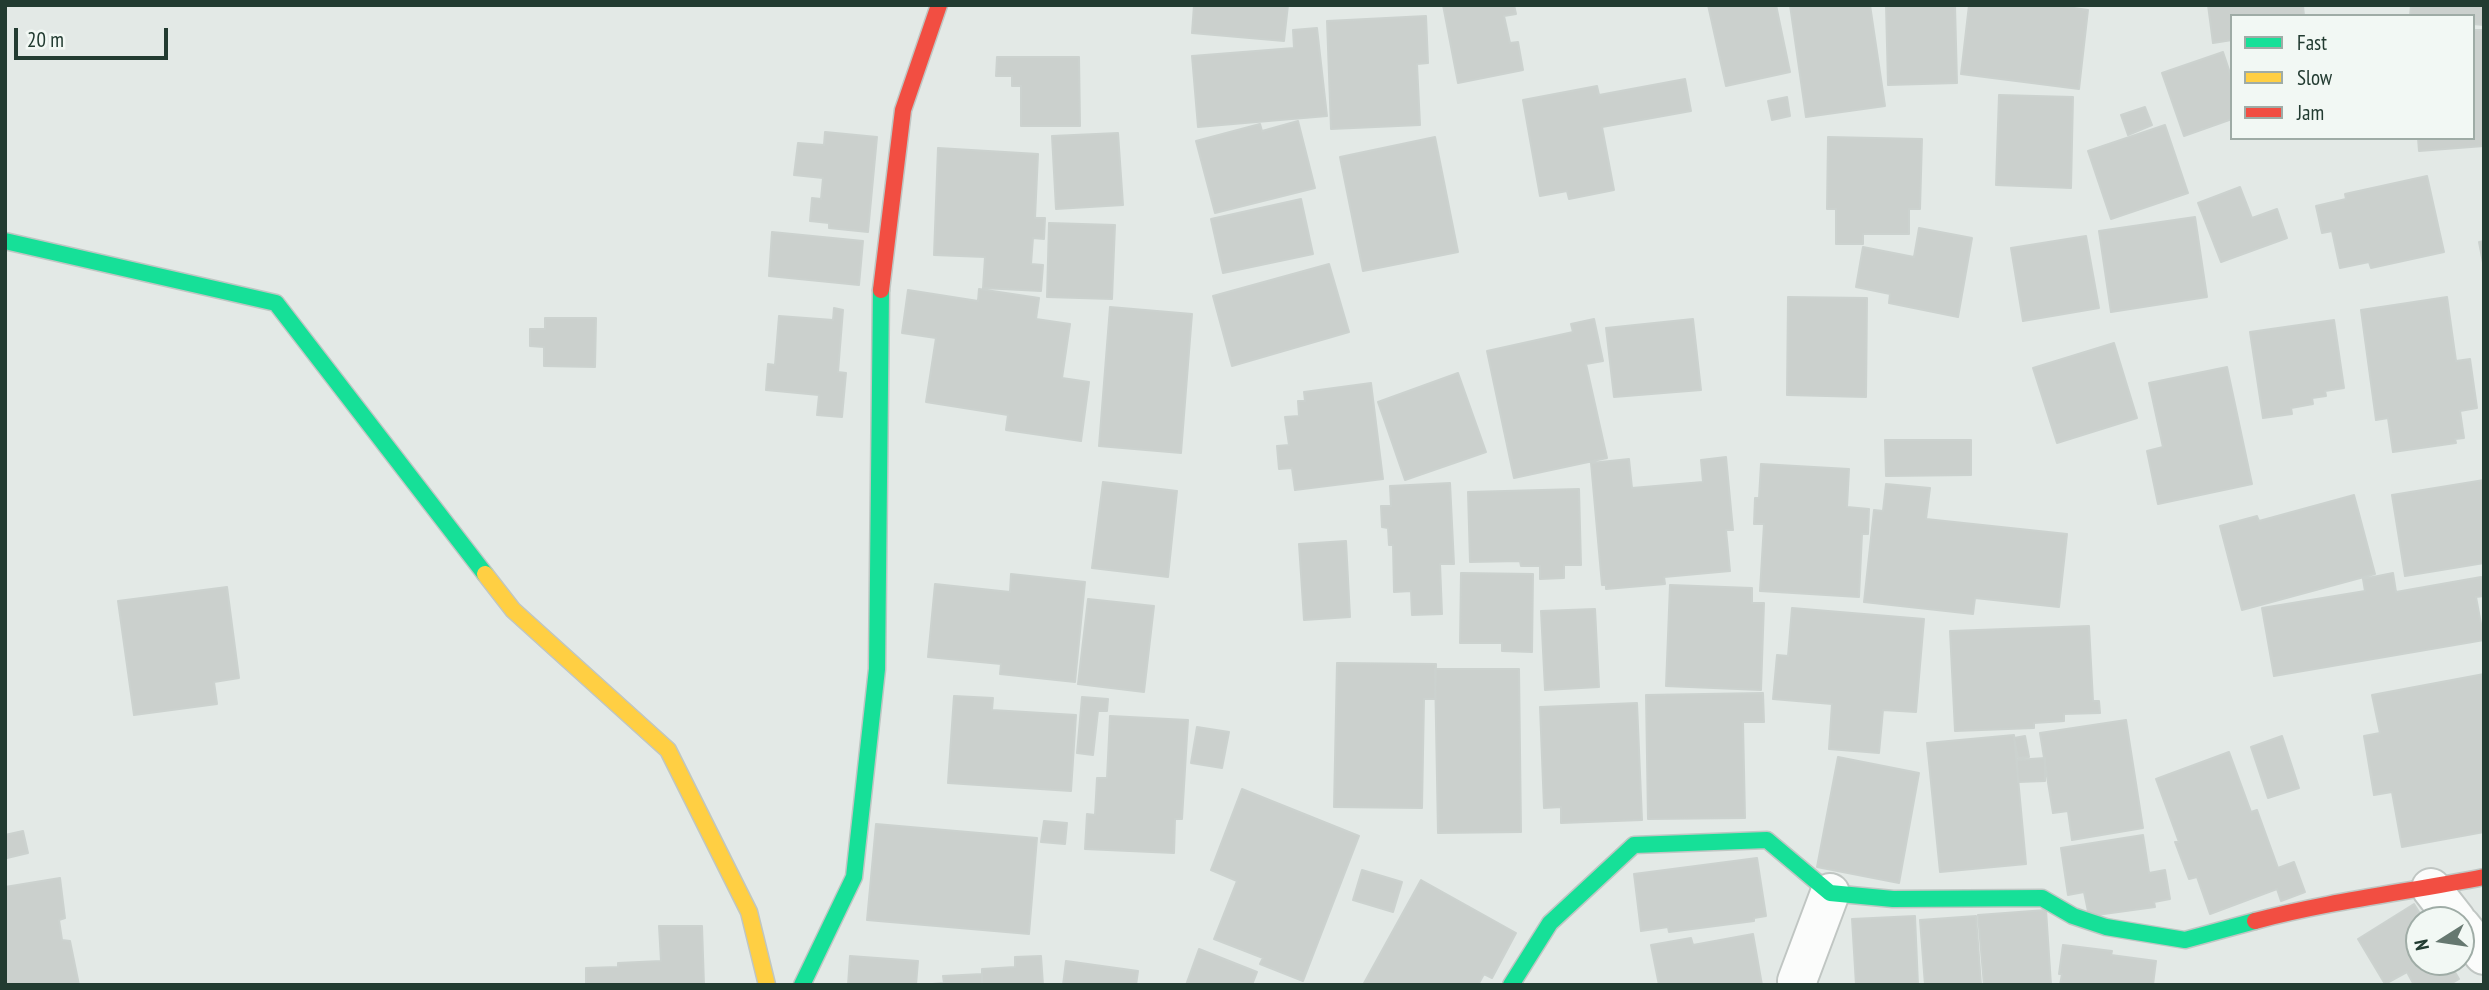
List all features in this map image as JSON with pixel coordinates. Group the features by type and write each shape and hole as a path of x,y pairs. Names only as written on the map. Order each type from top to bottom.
{"street":[{"path":"802,985 854,877 877,669 878,304 903,110 939,5"},
{"path":"5,241 276,303 513,610 668,750 749,912 767,985"},
{"path":"1511,985 1549,923 1634,845 1768,840 1830,893 1893,899 2042,898 2073,916 2106,927 2185,940 2308,907 2484,877"},
{"path":"2431,888 2445,906"},
{"path":"1798,985 1797,981 1830,893"}],"building":[{"path":"1194,5 1288,5 1284,41 1192,33"},
{"path":"1443,5 1514,5 1516,14 1504,16 1510,43 1518,42 1523,70 1458,83"},
{"path":"1708,5 1776,5 1790,72 1726,86"},
{"path":"1790,5 1870,5 1885,106 1806,117"},
{"path":"1886,5 1955,5 1957,83 1888,85"},
{"path":"1969,5 2053,5 2088,10 2079,89 1961,74"},
{"path":"2208,5 2303,5 2304,14 2230,14 2230,40 2213,43"},
{"path":"2411,5 2484,5 2484,25 2475,24 2475,14 2410,14"},
{"path":"1426,16 1428,63 1417,64 1420,125 1331,129 1327,21"},
{"path":"1317,28 1327,116 1198,127 1192,56 1294,48 1293,30"},
{"path":"2475,30 2484,30 2484,146 2419,151 2418,140 2475,140"},
{"path":"2223,52 2230,73 2230,120 2184,136 2162,73"},
{"path":"997,57 1079,57 1080,126 1021,126 1021,86 1012,86 1012,76 996,76"},
{"path":"1685,79 1691,111 1602,127 1614,190 1569,199 1567,191 1540,196 1523,100 1597,86 1599,95"},
{"path":"1999,95 2073,97 2071,188 1996,185"},
{"path":"1787,97 1790,116 1772,120 1768,101"},
{"path":"2145,107 2152,125 2128,135 2121,115"},
{"path":"1298,121 1315,188 1215,213 1196,141 1260,124 1262,131"},
{"path":"2165,125 2188,193 2111,219 2088,151"},
{"path":"825,132 877,137 868,232 829,228 829,223 810,221 812,198 821,199 823,178 794,175 798,143 824,145"},
{"path":"1118,133 1123,205 1056,209 1052,136"},
{"path":"1435,137 1458,252 1363,271 1340,157"},
{"path":"1828,137 1922,139 1920,209 1909,209 1909,234 1863,234 1863,244 1836,244 1836,209 1827,209"},
{"path":"938,148 1038,154 1035,218 1045,218 1044,239 1033,238 1031,264 1043,265 1041,291 983,288 985,257 934,255"},
{"path":"2427,176 2444,252 2371,268 2369,262 2340,268 2332,231 2322,233 2316,206 2346,199 2345,194"},
{"path":"2240,187 2252,218 2277,209 2287,238 2221,262 2198,203"},
{"path":"1301,199 1313,254 1223,273 1211,219"},
{"path":"2195,217 2207,297 2111,312 2099,231"},
{"path":"1049,223 1115,225 1112,299 1047,297"},
{"path":"1919,228 1972,238 1958,317 1889,303 1890,294 1856,287 1863,247 1914,257"},
{"path":"772,232 863,241 859,285 769,276"},
{"path":"2086,236 2099,308 2023,321 2011,248"},
{"path":"2484,241 2484,268 2479,242"},
{"path":"1329,264 1349,332 1232,366 1213,296"},
{"path":"979,289 1039,298 1036,319 1070,324 1062,378 1089,382 1081,441 1006,430 1008,415 926,402 936,338 902,333 908,290 978,301"},
{"path":"1788,297 1867,298 1866,397 1787,395"},
{"path":"2447,297 2456,361 2470,359 2477,408 2460,411 2464,438 2455,439 2456,443 2393,452 2388,418 2376,420 2361,310"},
{"path":"1110,307 1192,314 1181,453 1099,446"},
{"path":"834,308 843,310 838,372 846,373 842,417 817,415 819,395 766,390 768,364 775,365 779,316 833,320"},
{"path":"545,318 596,318 595,367 544,366 544,347 530,346 530,329 545,329"},
{"path":"1594,319 1603,361 1586,364 1607,458 1514,478 1487,351 1573,332 1571,324"},
{"path":"1693,319 1701,390 1614,397 1606,328"},
{"path":"2334,320 2344,388 2325,391 2326,396 2312,398 2313,404 2291,408 2292,414 2263,418 2250,332"},
{"path":"2114,343 2137,418 2057,443 2033,368"},
{"path":"2227,367 2252,484 2158,504 2147,451 2163,447 2149,383"},
{"path":"1458,373 1486,452 1405,480 1378,402"},
{"path":"1371,383 1383,479 1295,490 1292,468 1279,469 1277,446 1289,445 1285,417 1299,416 1298,401 1305,401 1304,392"},
{"path":"1885,440 1971,440 1971,475 1886,476"},
{"path":"1726,457 1733,530 1726,530 1730,571 1664,577 1665,584 1606,589 1606,585 1602,585 1591,463 1629,459 1632,488 1703,482 1701,460"},
{"path":"1761,464 1849,469 1847,507 1869,509 1868,534 1862,534 1859,597 1760,591 1764,524 1754,524"},
{"path":"2484,480 2484,563 2405,576 2392,495"},
{"path":"1103,482 1177,491 1168,577 1092,568"},
{"path":"1450,483 1454,564 1440,564 1442,614 1412,615 1411,591 1394,592 1393,545 1389,545 1388,528 1382,527 1381,506 1391,506 1390,486"},
{"path":"1886,484 1930,488 1926,519 2067,534 2059,607 1975,598 1973,614 1864,602 1874,510 1883,511"},
{"path":"1579,489 1581,565 1564,565 1564,578 1540,579 1540,566 1521,566 1520,561 1470,562 1468,492"},
{"path":"2354,495 2375,574 2242,610 2220,526 2257,516 2259,521"},
{"path":"1346,541 1350,617 1304,620 1299,544"},
{"path":"1461,573 1533,574 1532,652 1502,651 1502,643 1460,643"},
{"path":"2393,573 2396,592 2481,577 2484,596 2476,597 2484,640 2274,676 2262,608 2365,591 2363,579"},
{"path":"1011,574 1085,582 1075,682 1000,674 1001,664 928,657 935,584 1010,592"},
{"path":"1670,585 1752,588 1752,603 1764,603 1761,690 1666,686"},
{"path":"227,587 239,678 214,682 217,704 134,715 118,601"},
{"path":"1088,599 1154,606 1144,692 1078,684"},
{"path":"1792,608 1924,619 1916,712 1883,710 1879,753 1829,749 1832,704 1773,699 1777,655 1788,656"},
{"path":"1595,609 1599,687 1545,690 1541,611"},
{"path":"2089,626 2093,701 2099,701 2100,713 2064,714 2064,721 2034,723 2034,728 1955,731 1950,631"},
{"path":"1337,663 1436,664 1435,699 1424,699 1422,808 1334,807"},
{"path":"1435,669 1519,669 1521,832 1438,833"},
{"path":"2484,674 2484,832 2402,847 2392,792 2374,795 2364,736 2380,733 2372,695"},
{"path":"1763,693 1764,722 1743,722 1745,818 1648,819 1646,695"},
{"path":"954,696 993,698 992,710 1076,715 1071,791 948,783"},
{"path":"1082,697 1108,699 1107,711 1098,711 1093,755 1077,753"},
{"path":"1637,703 1642,820 1561,823 1561,807 1544,808 1540,707"},
{"path":"1110,716 1188,720 1182,819 1175,819 1174,853 1085,849 1087,814 1095,815 1097,778 1107,778"},
{"path":"2126,720 2143,828 2072,840 2068,811 2053,813 2040,733"},
{"path":"1197,727 1229,732 1222,768 1191,763"},
{"path":"2014,735 2026,864 1940,872 1927,743"},
{"path":"2025,736 2029,757 2018,758 2014,738"},
{"path":"2282,736 2299,788 2268,798 2251,747"},
{"path":"2229,752 2251,812 2257,810 2278,868 2294,862 2305,892 2281,901 2277,889 2210,914 2197,877 2189,879 2156,779"},
{"path":"1838,757 1919,773 1899,883 1817,867"},
{"path":"2045,758 2045,781 2018,782 2017,760"},
{"path":"1242,789 1359,836 1303,981 1260,964 1263,958 1214,939 1237,881 1211,870"},
{"path":"1044,821 1067,823 1065,844 1041,842"},
{"path":"876,824 1037,838 1029,934 867,920"},
{"path":"23,831 28,853 7,858 5,835"},
{"path":"2143,835 2149,873 2165,870 2170,899 2154,902 2155,907 2089,916 2084,892 2068,895 2061,848"},
{"path":"1757,858 1766,916 1754,918 1754,921 1669,932 1668,927 1641,931 1634,874"},
{"path":"1362,870 1402,882 1393,912 1353,900"},
{"path":"60,878 65,918 59,920 62,940 70,941 79,985 5,985 5,887"},
{"path":"1421,880 1516,933 1492,978 1484,974 1478,985 1363,985"},
{"path":"2046,910 2051,985 1984,985 1978,915"},
{"path":"2405,910 2405,973 2385,984 2358,939"},
{"path":"1915,916 1918,985 1856,985 1852,919"},
{"path":"1976,916 1981,985 1925,985 1920,920"},
{"path":"659,926 702,926 704,985 586,985 586,968 661,961"},
{"path":"1753,934 1762,985 1659,985 1651,945 1691,938 1693,945"},
{"path":"2063,945 2112,951 2111,955 2156,961 2153,985 2060,985"},
{"path":"1199,949 1257,972 1252,985 1186,985"},
{"path":"850,956 918,961 916,985 848,985"},
{"path":"1041,956 1043,985 982,985 982,969 1015,967 1015,957"},
{"path":"1066,961 1138,971 1136,985 1063,985"},
{"path":"982,974 982,985 920,985 944,983 943,976"},
{"path":"2409,976 2457,976 2459,979 2449,985 2414,985"}],"traffic: fast":[{"path":"5,241 276,303 485,574"},
{"path":"802,985 854,877 877,669 881,290"},
{"path":"1511,985 1550,923 1634,845 1767,840 1830,893 1893,899 2042,898 2073,916 2106,927 2185,940 2255,921"}],"traffic: slow":[{"path":"485,574 513,610 668,750 749,912 767,985"}],"traffic: jam":[{"path":"881,290 903,110 939,5"},
{"path":"2255,921 2340,902 2484,877"}]}
